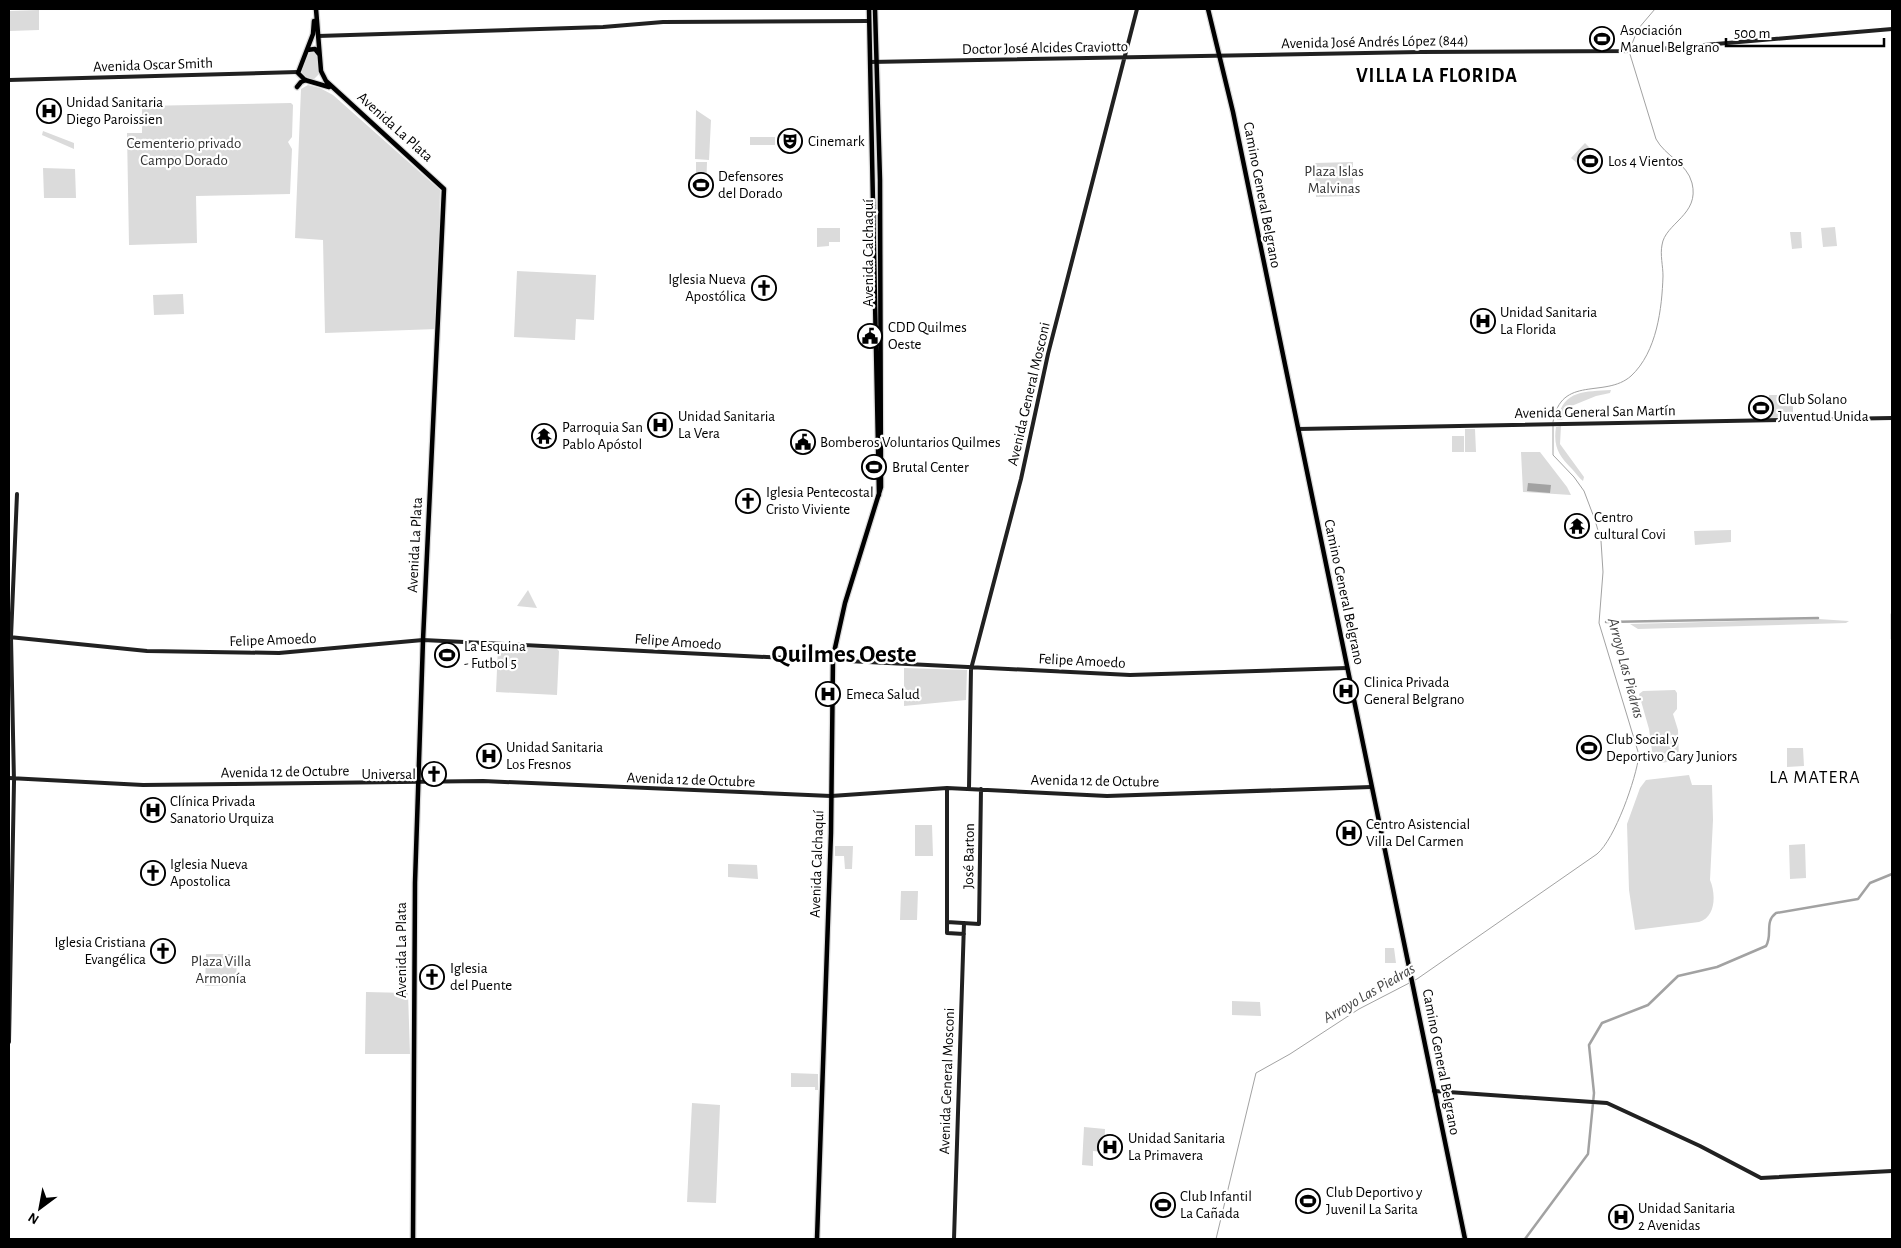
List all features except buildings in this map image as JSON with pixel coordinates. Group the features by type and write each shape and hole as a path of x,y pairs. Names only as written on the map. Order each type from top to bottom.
{"main road":[{"name":"Avenida La Plata","path":"314,9 321,71 333,89 444,189 423,640 414,925 412,1239"},
{"name":"Avenida La Plata","path":"314,9 314,30 298,72 308,81 333,89"},
{"name":"Avenida Calchaquí","path":"869,9 873,62 879,496"},
{"name":"Avenida Calchaquí","path":"873,62 875,9"},
{"name":"Avenida General Mosconi","path":"969,788 972,666 1021,479 1046,362 1137,9"},
{"name":"Camino General Belgrano","path":"1208,9 1221,56 1465,1239"},
{"path":"318,36 635,26 663,22 871,21 875,46"},
{"name":"Avenida José Andrés López (844)","path":"1221,56 1530,50 1634,51 1892,29"},
{"path":"307,50 315,49 320,56"},
{"name":"Doctor José Alcides Craviotto","path":"873,62 1221,56"},
{"path":"297,87 301,82 318,78 321,71"},
{"name":"Avenida Oscar Smith","path":"9,80 298,72"},
{"name":"Avenida Calchaquí","path":"817,1239 832,796 832,661 845,603 881,487 878,75 873,74"},
{"name":"Avenida General San Martín","path":"1298,429 1892,418"},
{"path":"9,1042 10,637 17,494"},
{"name":"Felipe Amoedo","path":"10,637 147,651 279,653 423,640 1130,675 1347,668"},
{"name":"Avenida 12 de Octubre","path":"11,778 143,785 419,780 494,781 832,796 947,788 1107,796 1372,787"},
{"path":"947,788 947,933 963,934"},
{"name":"José Barton","path":"964,923 979,924 981,789"},
{"path":"9,935 10,914"},
{"path":"947,922 964,923"},
{"name":"Avenida General Mosconi","path":"952,1239 964,923"},
{"path":"1434,1091 1610,1104 1761,1178 1892,1171"}],"green space":[{"path":"39,10 39,30 9,31 9,11"},
{"path":"311,50 319,56 319,74 313,80 304,78 301,70"},
{"path":"308,85 320,88 333,95 440,190 437,329 325,333 323,240 295,238 301,89"},
{"name":"Cementerio privado Campo Dorado","path":"291,103 293,105 292,137 288,142 292,149 290,194 196,196 197,243 129,245 127,133 142,133 142,106"},
{"path":"696,110 711,120 709,160 695,159"},
{"path":"43,131 74,143 74,149 42,135"},
{"path":"750,137 775,137 775,145 750,145"},
{"path":"1585,143 1591,149 1577,163 1571,158"},
{"name":"Los 4 Vientos","path":"1592,149 1602,158 1588,172 1579,163"},
{"name":"Defensores del Dorado","path":"696,162 707,162 706,194 696,193"},
{"name":"Plaza Islas Malvinas","path":"1353,162 1353,196 1316,197 1315,163"},
{"path":"43,168 75,169 76,198 44,198"},
{"path":"1835,227 1837,246 1823,247 1821,228"},
{"path":"817,228 840,228 840,242 829,242 829,246 817,247"},
{"path":"1790,232 1801,232 1802,248 1792,249"},
{"path":"517,271 596,275 594,320 576,319 575,340 514,337"},
{"path":"183,294 184,314 154,315 153,295"},
{"path":"1611,390 1610,393 1596,396 1569,407 1562,420 1557,420 1560,410 1570,397 1584,392"},
{"path":"1769,395 1793,395 1793,417 1770,418"},
{"name":"Club Solano Juventud Unida","path":"1753,403 1769,403 1769,414 1754,414"},
{"path":"1561,426 1560,444 1584,477 1583,481 1564,460 1556,446 1556,427"},
{"path":"1465,429 1475,429 1476,452 1465,452"},
{"path":"1452,436 1464,436 1464,452 1452,452"},
{"path":"1521,452 1540,452 1571,495 1523,492"},
{"path":"1731,530 1731,542 1695,545 1694,531"},
{"path":"528,590 537,608 517,606"},
{"path":"1818,619 1849,621 1846,623 1638,629 1630,624"},
{"path":"498,647 557,649 559,651 557,695 496,692"},
{"path":"904,668 967,670 966,700 904,706"},
{"path":"1675,690 1677,693 1677,709 1673,714 1678,730 1679,760 1661,763 1657,758 1653,758 1649,729 1639,694 1643,691"},
{"name":"Club Social y Deportivo Gary Juniors","path":"1597,740 1601,752 1581,756 1578,744"},
{"path":"1787,748 1803,748 1804,766 1787,767"},
{"path":"1689,775 1692,785 1712,785 1713,820 1710,880 1714,898 1712,910 1705,919 1699,922 1635,930 1629,890 1627,824 1640,788 1646,780"},
{"path":"915,825 932,825 933,856 915,856"},
{"path":"1805,844 1806,878 1790,879 1789,845"},
{"path":"835,846 853,846 852,869 845,869 844,856 835,856"},
{"path":"728,864 757,865 758,879 728,877"},
{"path":"901,891 918,891 917,920 900,920"},
{"path":"1385,948 1394,948 1396,963 1385,963"},
{"name":"Plaza Villa Armonía","path":"206,954 237,954 236,985 205,986"},
{"path":"366,992 408,993 410,1054 365,1054"},
{"path":"1232,1001 1260,1002 1261,1016 1232,1015"},
{"path":"791,1073 818,1074 818,1090 815,1090 815,1087 791,1087"},
{"path":"692,1103 720,1105 716,1203 687,1202"},
{"path":"1084,1127 1105,1129 1104,1152 1093,1151 1093,1166 1082,1165"}],"shaded area":[{"path":"1528,483 1551,485 1550,493 1527,491"}],"waterway":[{"name":"Arroyo Las Piedras","path":"1553,422 1558,407 1565,398 1574,392 1621,383 1631,376 1647,355 1656,329 1661,302 1663,276 1661,257 1664,237 1687,211 1691,203 1693,194 1692,183 1686,170 1656,139 1629,51 1638,29 1655,9"},
{"name":"Arroyo Las Piedras","path":"1216,1239 1256,1073 1290,1054 1359,1009 1417,979 1597,854 1611,836 1624,808 1639,755 1599,623 1603,572 1601,541 1584,491 1574,477 1553,455 1553,426"},
{"path":"1892,614 1892,639"},
{"path":"1606,622 1818,618"},
{"path":"1525,1239 1588,1154 1594,1093 1589,1045 1602,1023 1648,1005 1678,976 1717,967 1766,946 1769,937 1770,920 1776,913 1858,899 1870,883 1892,874"}],"place":[{"name":"Asociación Manuel Belgrano","path":"1602,39"},
{"name":"Unidad Sanitaria Diego Paroissien","path":"49,111"},
{"name":"Cinemark","path":"790,141"},
{"name":"Los 4 Vientos","path":"1590,161"},
{"name":"Defensores del Dorado","path":"701,185"},
{"name":"Iglesia Nueva Apostólica","path":"764,288"},
{"name":"Unidad Sanitaria La Florida","path":"1483,321"},
{"name":"CDD Quilmes Oeste","path":"870,336"},
{"name":"Club Solano Juventud Unida","path":"1761,408"},
{"name":"Unidad Sanitaria La Vera","path":"660,425"},
{"name":"Parroquia San Pablo Apóstol","path":"544,436"},
{"name":"Bomberos Voluntarios Quilmes","path":"803,442"},
{"name":"Brutal Center","path":"874,467"},
{"name":"Iglesia Pentecostal Cristo Viviente","path":"748,501"},
{"name":"Centro cultural Covi","path":"1577,526"},
{"name":"La Esquina - Futbol 5","path":"447,655"},
{"name":"Clinica Privada General Belgrano","path":"1346,691"},
{"name":"Emeca Salud","path":"828,694"},
{"name":"Club Social y Deportivo Gary Juniors","path":"1589,748"},
{"name":"Unidad Sanitaria Los Fresnos","path":"489,756"},
{"name":"Universal","path":"434,774"},
{"name":"Clínica Privada Sanatorio Urquiza","path":"153,810"},
{"name":"Centro Asistencial Villa Del Carmen","path":"1349,833"},
{"name":"Iglesia Nueva Apostolica","path":"153,873"},
{"name":"Iglesia Cristiana Evangélica","path":"163,951"},
{"name":"Iglesia del Puente","path":"432,977"},
{"name":"Unidad Sanitaria La Primavera","path":"1110,1147"},
{"name":"Club Deportivo y Juvenil La Sarita","path":"1308,1201"},
{"name":"Club Infantil La Cañada","path":"1163,1205"},
{"name":"Unidad Sanitaria 2 Avenidas","path":"1621,1217"}],"district":[{"name":"VILLA LA FLORIDA","path":"1437,76"},
{"name":"Quilmes Oeste","path":"844,654"},
{"name":"LA MATERA","path":"1815,778"}]}
